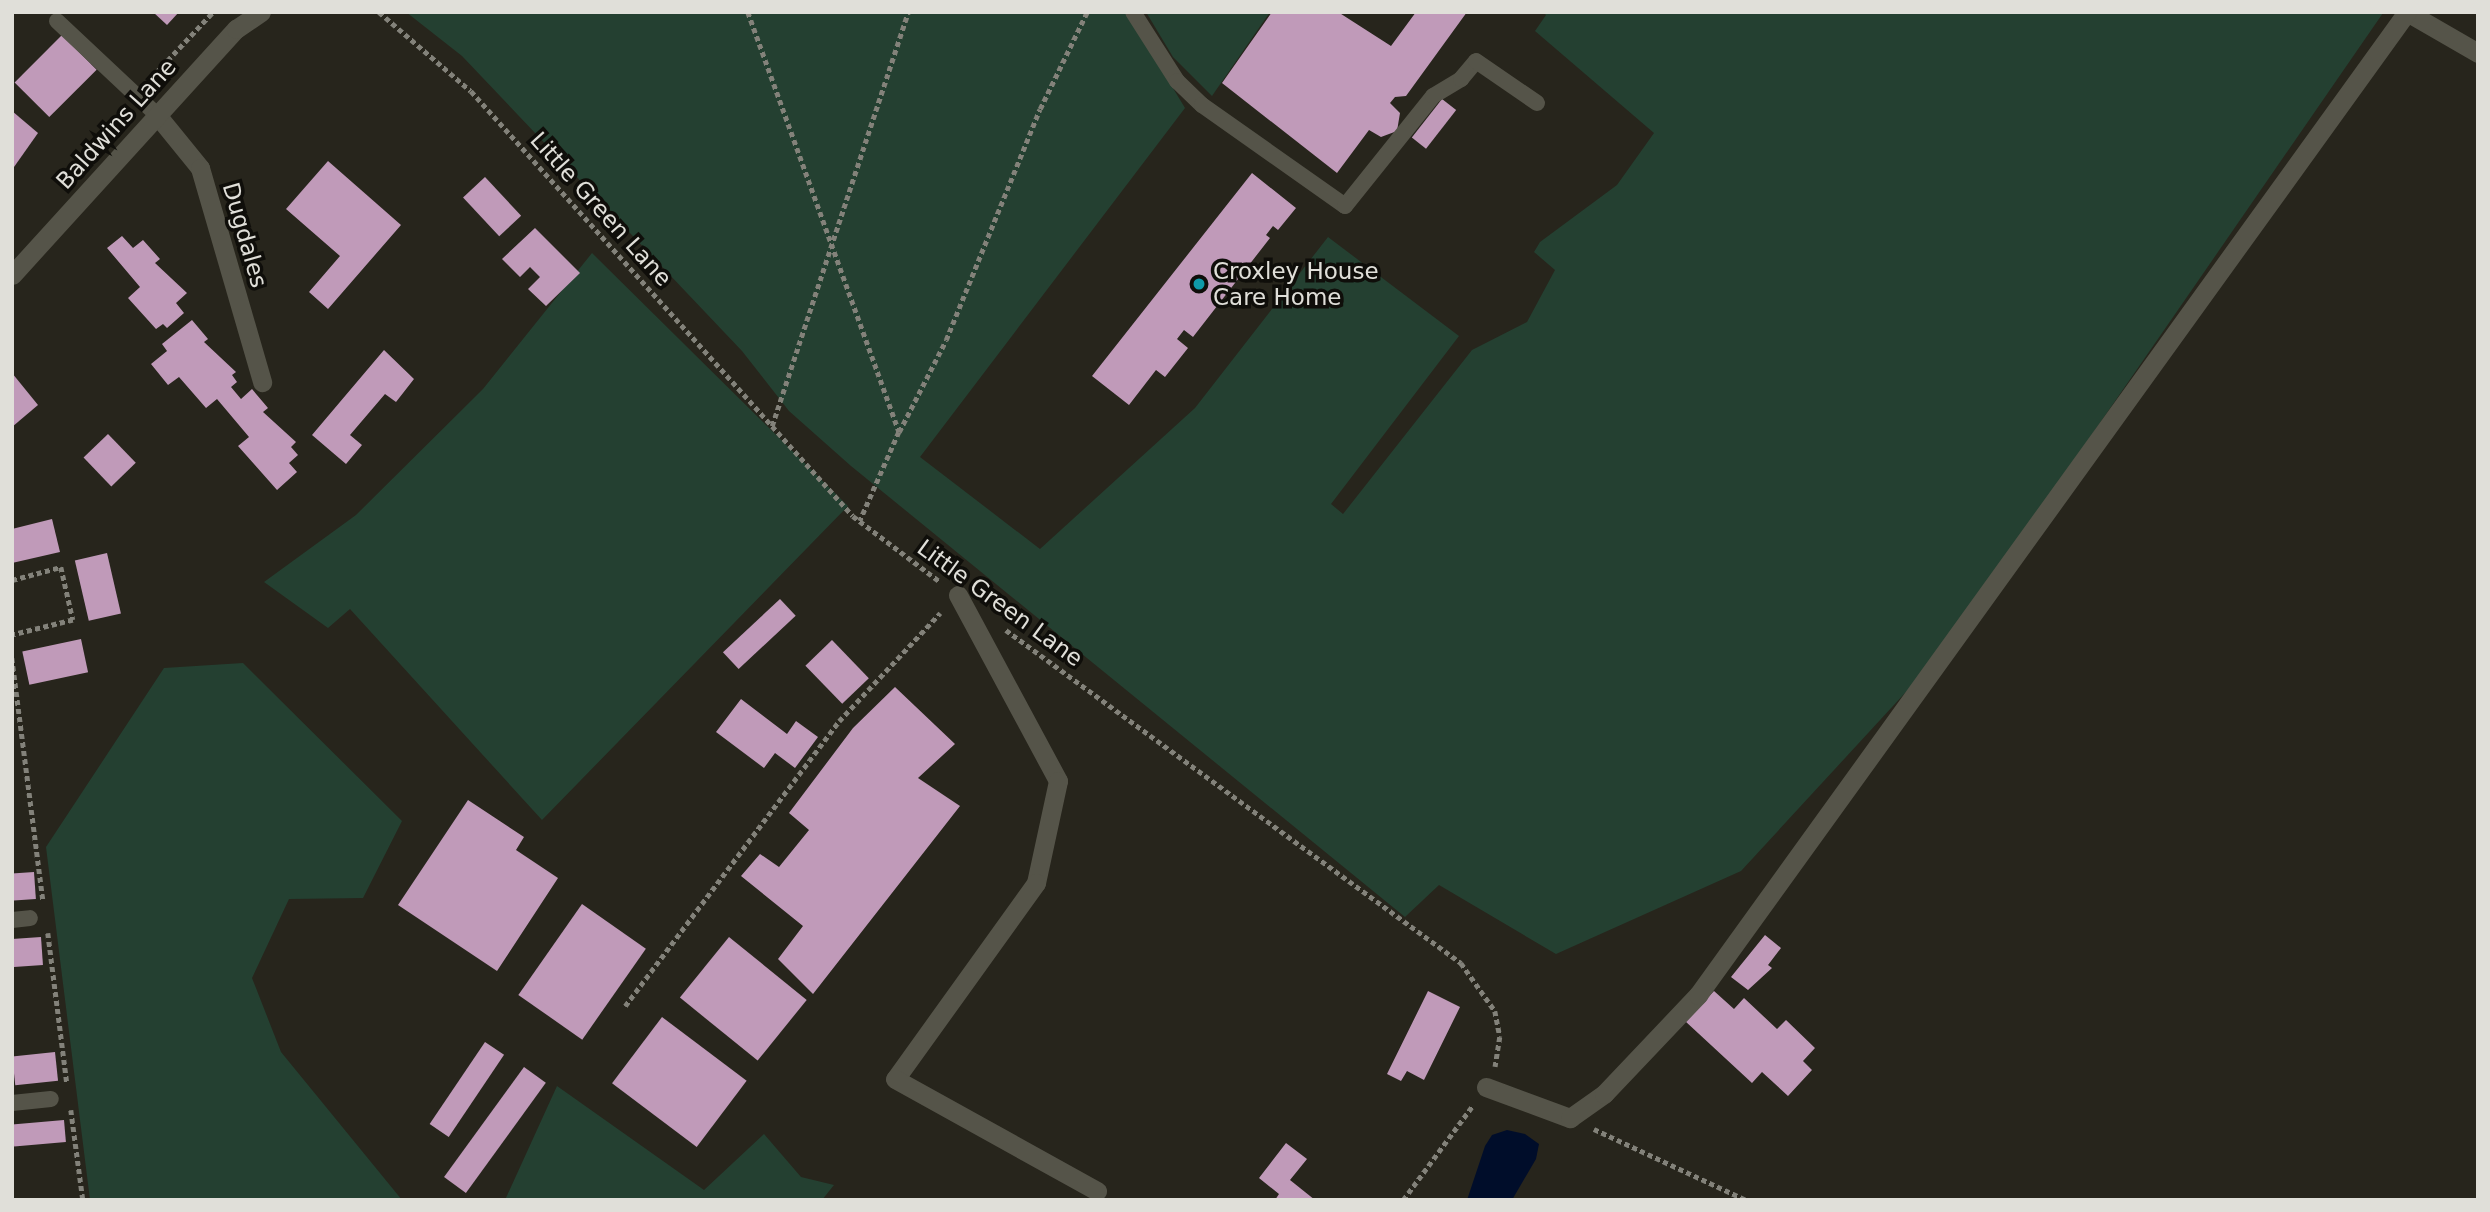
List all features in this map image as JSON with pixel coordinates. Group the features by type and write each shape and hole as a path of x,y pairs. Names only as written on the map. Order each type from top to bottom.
{"street":[{"name":"Baldwins Lane","path":"12,275 236,29 261,12"},
{"path":"1486,1087 1570,1118 1604,1094 1698,995 2407,12 2478,53"},
{"name":"Dugdales","path":"157,115 200,168 262,382"},
{"path":"958,595 1058,781 1036,883 895,1079 1097,1191"}],"lane":[{"path":"1133,12 1177,81 1202,105 1345,206 1433,96 1461,79 1476,61 1537,103"},
{"path":"57,21 157,115"},
{"path":"12,920 30,919"},
{"path":"12,1103 51,1099"}],"path":[{"path":"135,94 213,12"},
{"name":"Little Green Lane","path":"379,12 471,91 860,521 958,595"},
{"path":"748,12 831,250 899,432"},
{"path":"772,426 908,12"},
{"path":"860,521 899,432 946,340 1040,109 1087,12"},
{"path":"12,580 61,568 73,620 12,635"},
{"path":"625,1006 839,721 958,595"},
{"name":"Little Green Lane","path":"1003,628 1461,962 1496,1011 1500,1037 1495,1067 1486,1087 1402,1200"},
{"path":"1570,1118 1746,1200"}],"green space":[{"path":"406,12 1127,12 1185,108 920,457 1040,549 1195,408 1328,237 1459,336 1331,504 1343,514 1472,350 1527,322 1555,270 1534,252 1540,242 1617,185 1654,133 1535,31 1546,15 1543,12 2383,13 1939,656 1741,871 1556,954 1439,885 1405,917 851,466 789,411 742,351 462,56"},
{"path":"1146,12 1270,12 1212,96 1173,57"},
{"path":"592,253 848,506 542,820 350,609 328,628 264,582 356,515 483,389"},
{"path":"243,663 402,821 363,898 289,899 252,978 281,1052 402,1200 90,1200 46,847 164,668"},
{"path":"557,1086 704,1190 764,1134 801,1177 834,1185 822,1200 505,1200"}],"water":[{"path":"1507,1130 1525,1134 1539,1144 1536,1159 1512,1200 1467,1200 1485,1146 1492,1135"}],"building":[{"path":"153,12 179,12 167,25"},
{"path":"1272,12 1338,12 1391,46 1416,12 1467,12 1406,96 1395,97 1390,103 1400,113 1397,131 1381,137 1369,130 1337,173 1222,83"},
{"path":"62,35 97,70 49,117 15,82"},
{"path":"1442,99 1456,110 1426,149 1412,138"},
{"path":"12,111 38,133 14,167 12,165"},
{"path":"328,161 401,225 328,309 309,292 340,256 286,209"},
{"name":"Croxley House Care Home","path":"1252,173 1296,208 1278,230 1273,226 1266,235 1270,238 1193,337 1184,330 1177,339 1188,348 1165,377 1156,370 1129,405 1092,376"},
{"path":"485,177 521,216 499,236 463,197"},
{"path":"535,228 580,273 546,306 528,289 540,277 530,267 520,277 502,259"},
{"path":"122,236 133,248 143,240 160,259 155,263 187,293 176,303 184,313 167,328 163,324 156,329 128,298 140,287 107,248"},
{"path":"192,320 208,339 204,342 236,372 232,375 237,382 231,387 241,399 252,389 268,408 263,412 296,442 291,447 298,455 289,463 297,472 277,490 238,446 249,437 217,399 206,408 179,377 168,385 151,364 167,351 162,344"},
{"path":"384,350 414,379 396,402 385,394 350,435 362,445 346,464 312,435"},
{"path":"12,373 38,405 12,427"},
{"path":"108,434 136,463 111,486 84,458"},
{"path":"52,519 60,552 12,563 12,529"},
{"path":"107,553 121,613 89,621 75,560"},
{"path":"780,599 796,616 739,669 723,652"},
{"path":"81,639 88,672 29,685 22,651"},
{"path":"832,640 869,678 842,704 805,666"},
{"path":"895,687 955,744 918,778 960,806 813,994 778,959 803,926 741,876 760,854 779,867 809,830 789,813 853,728"},
{"path":"741,699 787,734 796,721 818,737 795,768 775,753 764,768 716,732"},
{"path":"468,800 524,837 516,850 558,878 497,971 398,905"},
{"path":"34,872 36,899 14,900 12,874"},
{"path":"582,904 646,949 582,1040 518,995"},
{"path":"1765,935 1781,948 1768,965 1772,968 1748,990 1731,977"},
{"path":"41,937 43,965 14,967 12,939"},
{"path":"729,937 807,1000 758,1061 680,998"},
{"path":"1428,991 1460,1007 1424,1080 1407,1071 1401,1081 1387,1074"},
{"path":"1714,991 1734,1009 1744,998 1777,1029 1786,1020 1815,1048 1803,1061 1812,1070 1788,1096 1762,1072 1752,1083 1685,1021"},
{"path":"662,1017 747,1081 697,1147 612,1083"},
{"path":"485,1042 504,1055 449,1137 430,1124"},
{"path":"55,1052 58,1081 15,1085 12,1056"},
{"path":"524,1067 546,1083 466,1193 444,1177"},
{"path":"64,1120 66,1142 14,1146 12,1125"},
{"path":"1286,1143 1307,1159 1290,1180 1315,1200 1275,1200 1279,1194 1259,1178"}],"place":[{"name":"Croxley House Care Home","path":"1199,284"}]}
